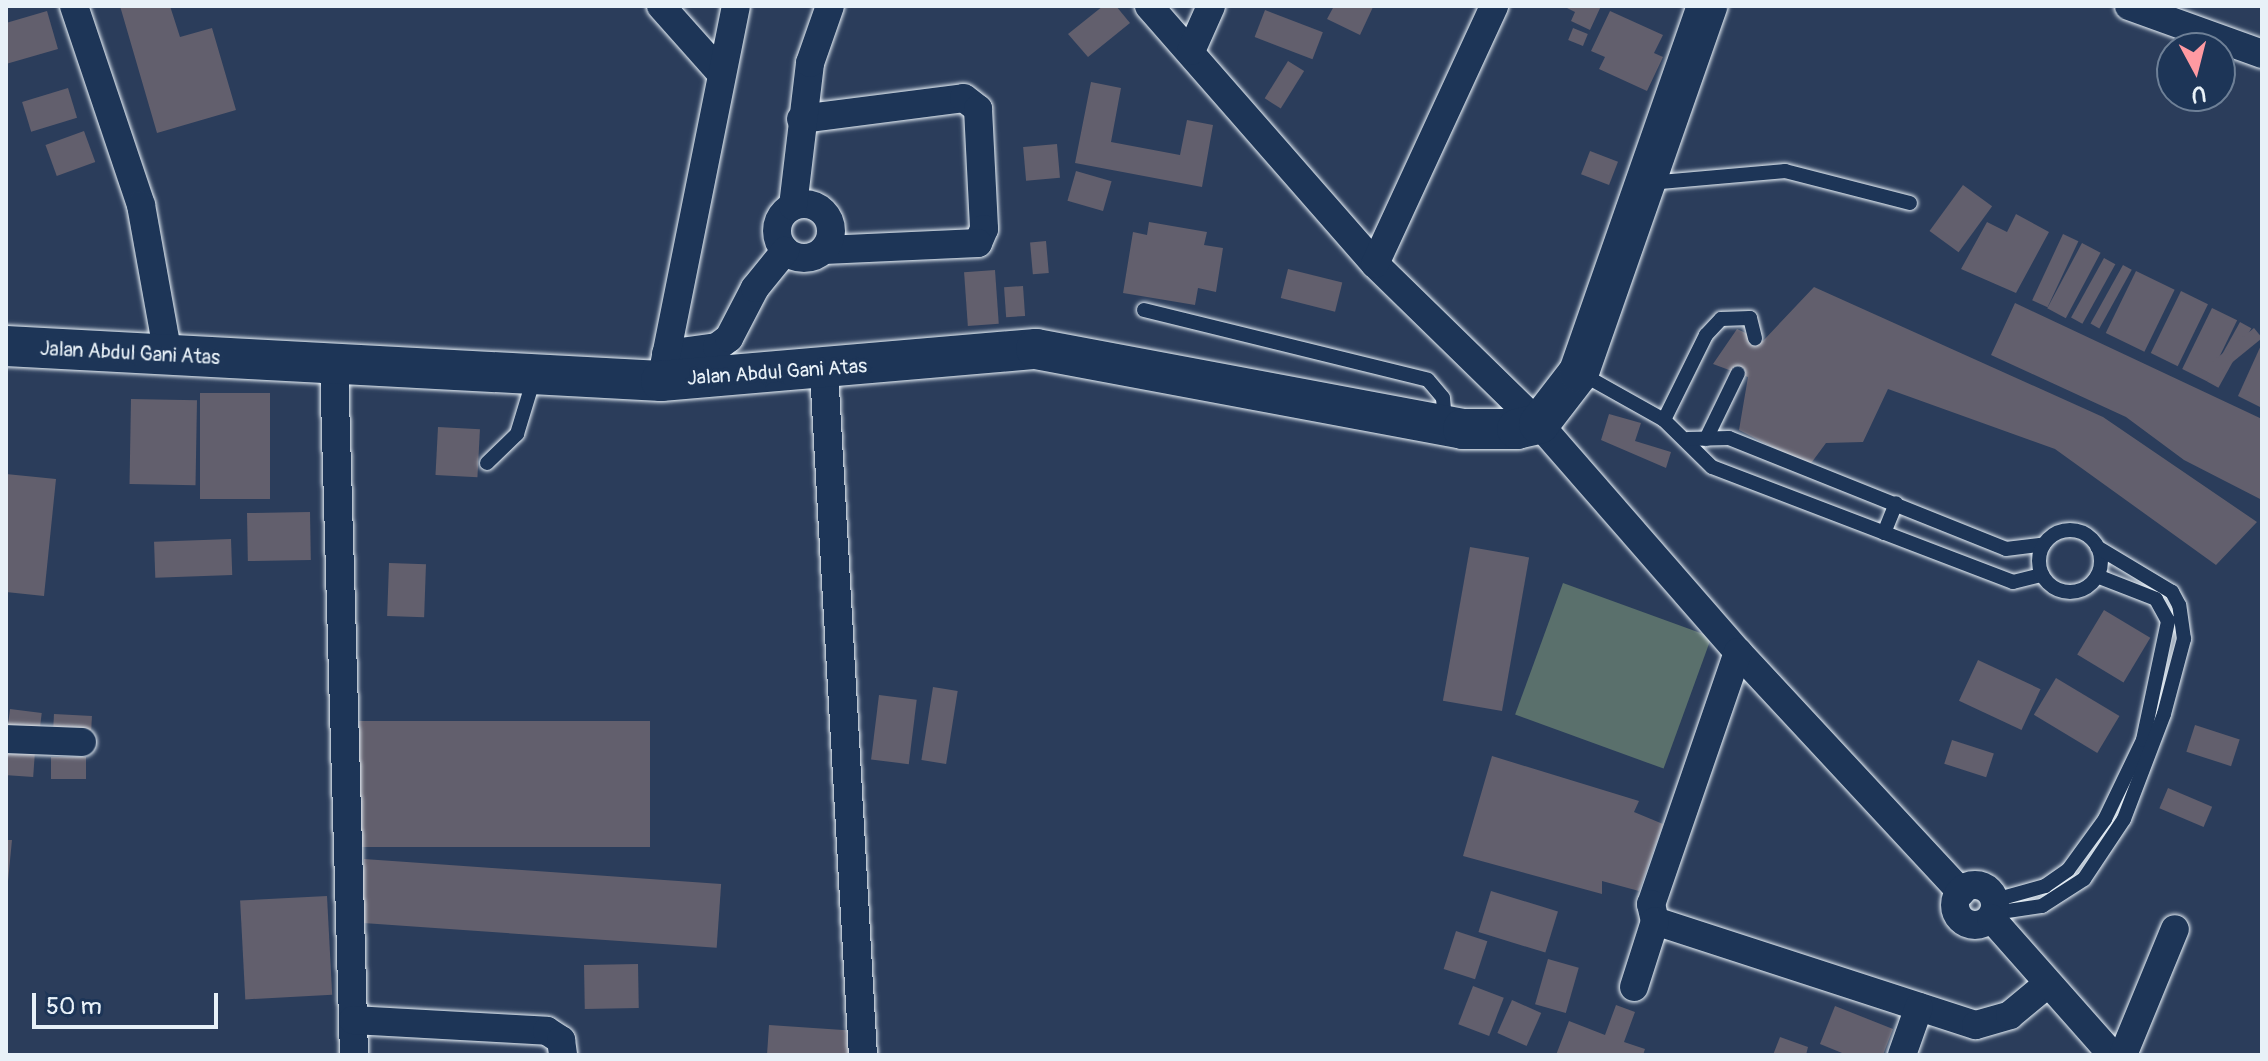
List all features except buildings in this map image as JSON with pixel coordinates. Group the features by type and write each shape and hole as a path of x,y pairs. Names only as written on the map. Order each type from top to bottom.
{"street":[{"path":"74,6 141,205 168,355"},
{"path":"661,6 719,71"},
{"path":"663,368 719,71 736,6"},
{"path":"785,251 778,222 793,206 810,63 830,6"},
{"path":"1149,6 1375,264 1539,424 1738,652 1961,892 1955,907 1961,919 1973,925 1993,910 2045,986 2112,1055"},
{"path":"1191,51 1211,6"},
{"path":"1375,264 1494,6"},
{"path":"1539,424 1579,372 1649,183 1707,6"},
{"path":"2129,6 2262,54"},
{"path":"785,251 805,258 824,250 978,243 984,229 978,109 964,98 801,119"},
{"path":"793,206 814,206 829,220 824,250"},
{"path":"663,368 717,347 729,338 755,288 785,251"},
{"name":"Jalan Abdul Gani Atas","path":"6,346 534,375 663,368 824,371 1007,350 1068,351 1446,426 1517,429 1539,424"},
{"path":"334,365 354,1055"},
{"path":"824,371 863,1055"},
{"path":"1634,987 1655,921 1651,904 1738,652"},
{"path":"6,739 82,742"},
{"path":"1655,921 1976,1025 1992,1023 2045,986"},
{"path":"2123,1055 2175,929"},
{"path":"1902,1055 1919,1007"},
{"path":"353,1020 547,1031 561,1040 563,1055"}],"lane":[{"path":"1649,183 1785,171 1910,203"},
{"path":"1144,310 1428,380 1443,398 1446,426"},
{"path":"1664,420 1706,335 1721,319 1750,318 1755,338"},
{"path":"1579,372 1664,420 1688,439 1712,467 2013,582 2042,575 2068,591 2097,576 2156,599 2168,621 2142,760"},
{"path":"1706,439 1738,373"},
{"path":"487,463 517,434 534,375"},
{"path":"1688,439 1729,438 2006,549 2044,544 2071,530 2172,592 2179,605 2184,639 2142,760 2068,870 2045,886 1993,910"},
{"path":"1884,533 1896,503"},
{"path":"2042,575 2044,544"},
{"path":"2097,547 2097,576"}],"green space":[{"path":"1563,583 1711,637 1664,769 1515,715"}]}
